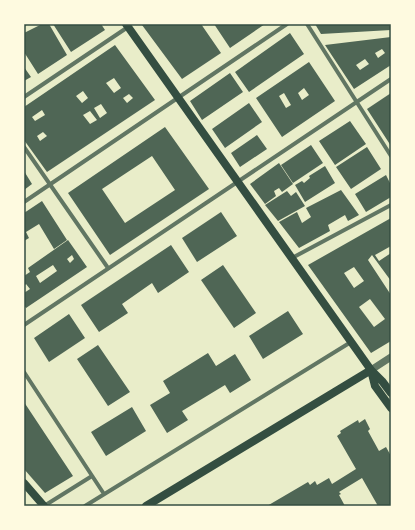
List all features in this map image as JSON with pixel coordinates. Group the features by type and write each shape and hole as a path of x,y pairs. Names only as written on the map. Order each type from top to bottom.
{"main road":[{"path":"127,26 371,370 391,393"},
{"path":"371,370 375,386 391,408"},
{"path":"146,506 371,370"},
{"path":"24,484 44,506"}],"street":[{"path":"24,202 287,24"},
{"path":"307,24 391,156"},
{"path":"24,97 127,26"},
{"path":"24,324 391,79"},
{"path":"24,147 108,268"},
{"path":"292,258 391,205"},
{"path":"85,506 351,342"},
{"path":"371,370 391,357"},
{"path":"24,372 104,494"},
{"path":"44,506 92,476"}],"building":[{"path":"42,24 49,24 67,55 38,74 24,52 24,33"},
{"path":"53,24 101,24 105,30 71,52"},
{"path":"201,24 221,53 182,79 142,25"},
{"path":"214,24 265,24 230,48"},
{"path":"315,24 391,24 391,30 321,34"},
{"path":"290,33 304,54 249,92 235,72"},
{"path":"391,37 391,65 354,89 325,45","holes":["382,49 385,53 378,58 375,53","365,59 369,64 360,70 356,65"]},
{"path":"115,45 155,100 47,172 24,140 24,107","holes":["114,78 121,88 114,93 106,83","83,91 88,98 82,103 76,96","129,94 133,98 127,103 123,98","101,104 107,113 100,118 94,108","42,110 45,115 35,121 32,117","90,111 97,120 90,124 83,115","43,132 47,136 40,141 37,136"]},
{"path":"309,62 335,101 282,137 256,98","holes":["304,88 309,95 302,100 298,93","284,93 291,105 286,108 279,96"]},
{"path":"24,67 31,77 24,81"},
{"path":"230,73 243,92 202,120 190,101"},
{"path":"391,93 391,146 367,109"},
{"path":"249,103 262,122 225,148 212,129"},
{"path":"350,121 366,144 335,165 319,141"},
{"path":"165,127 209,189 110,255 68,193","holes":["152,156 175,190 125,223 102,189"]},
{"path":"257,135 267,149 240,167 231,153"},
{"path":"311,145 323,163 293,183 281,165"},
{"path":"367,147 381,169 351,189 336,167"},
{"path":"279,163 293,184 282,192 279,188 274,191 276,196 265,204 250,184"},
{"path":"325,166 335,183 305,202 295,185 302,181 304,183 310,178 309,176"},
{"path":"24,171 32,184 24,190"},
{"path":"386,175 391,185 391,197 366,212 355,194"},
{"path":"341,190 359,215 348,221 345,215 328,225 330,231 299,248 279,222 297,212 302,223 311,217 306,208"},
{"path":"287,191 291,196 296,192 305,206 278,221 265,205"},
{"path":"42,201 67,240 54,249 39,224 26,232 29,238 24,241 24,213"},
{"path":"221,212 237,236 197,262 182,238"},
{"path":"391,218 391,246 375,255 379,261 391,253 391,281 372,255 368,260 391,295 391,341 371,353 308,265","holes":["354,267 364,281 354,288 344,273","370,299 385,319 374,327 359,307"]},
{"path":"68,240 87,267 26,308 24,305 24,293 30,289 26,284 24,286 24,276 30,272 28,268","holes":["72,255 74,259 70,263 67,259","53,265 57,271 40,283 36,276"]},
{"path":"171,245 189,272 158,293 152,283 122,304 128,313 99,332 81,305"},
{"path":"223,265 256,313 234,328 201,280"},
{"path":"288,311 303,334 263,359 249,336"},
{"path":"69,314 85,338 49,362 34,338"},
{"path":"98,345 130,392 108,406 77,359"},
{"path":"208,353 216,366 235,354 251,380 230,393 225,385 182,411 188,420 167,433 150,405 170,393 163,381"},
{"path":"24,402 73,476 45,493 24,469"},
{"path":"132,407 146,431 106,456 91,432"},
{"path":"365,419 370,429 368,431 379,451 386,447 391,456 391,506 378,506 362,478 339,492 345,506 267,506 308,482 310,485 315,481 317,485 329,478 332,484 356,469 337,436 341,433 340,431 358,420 359,423"}]}
